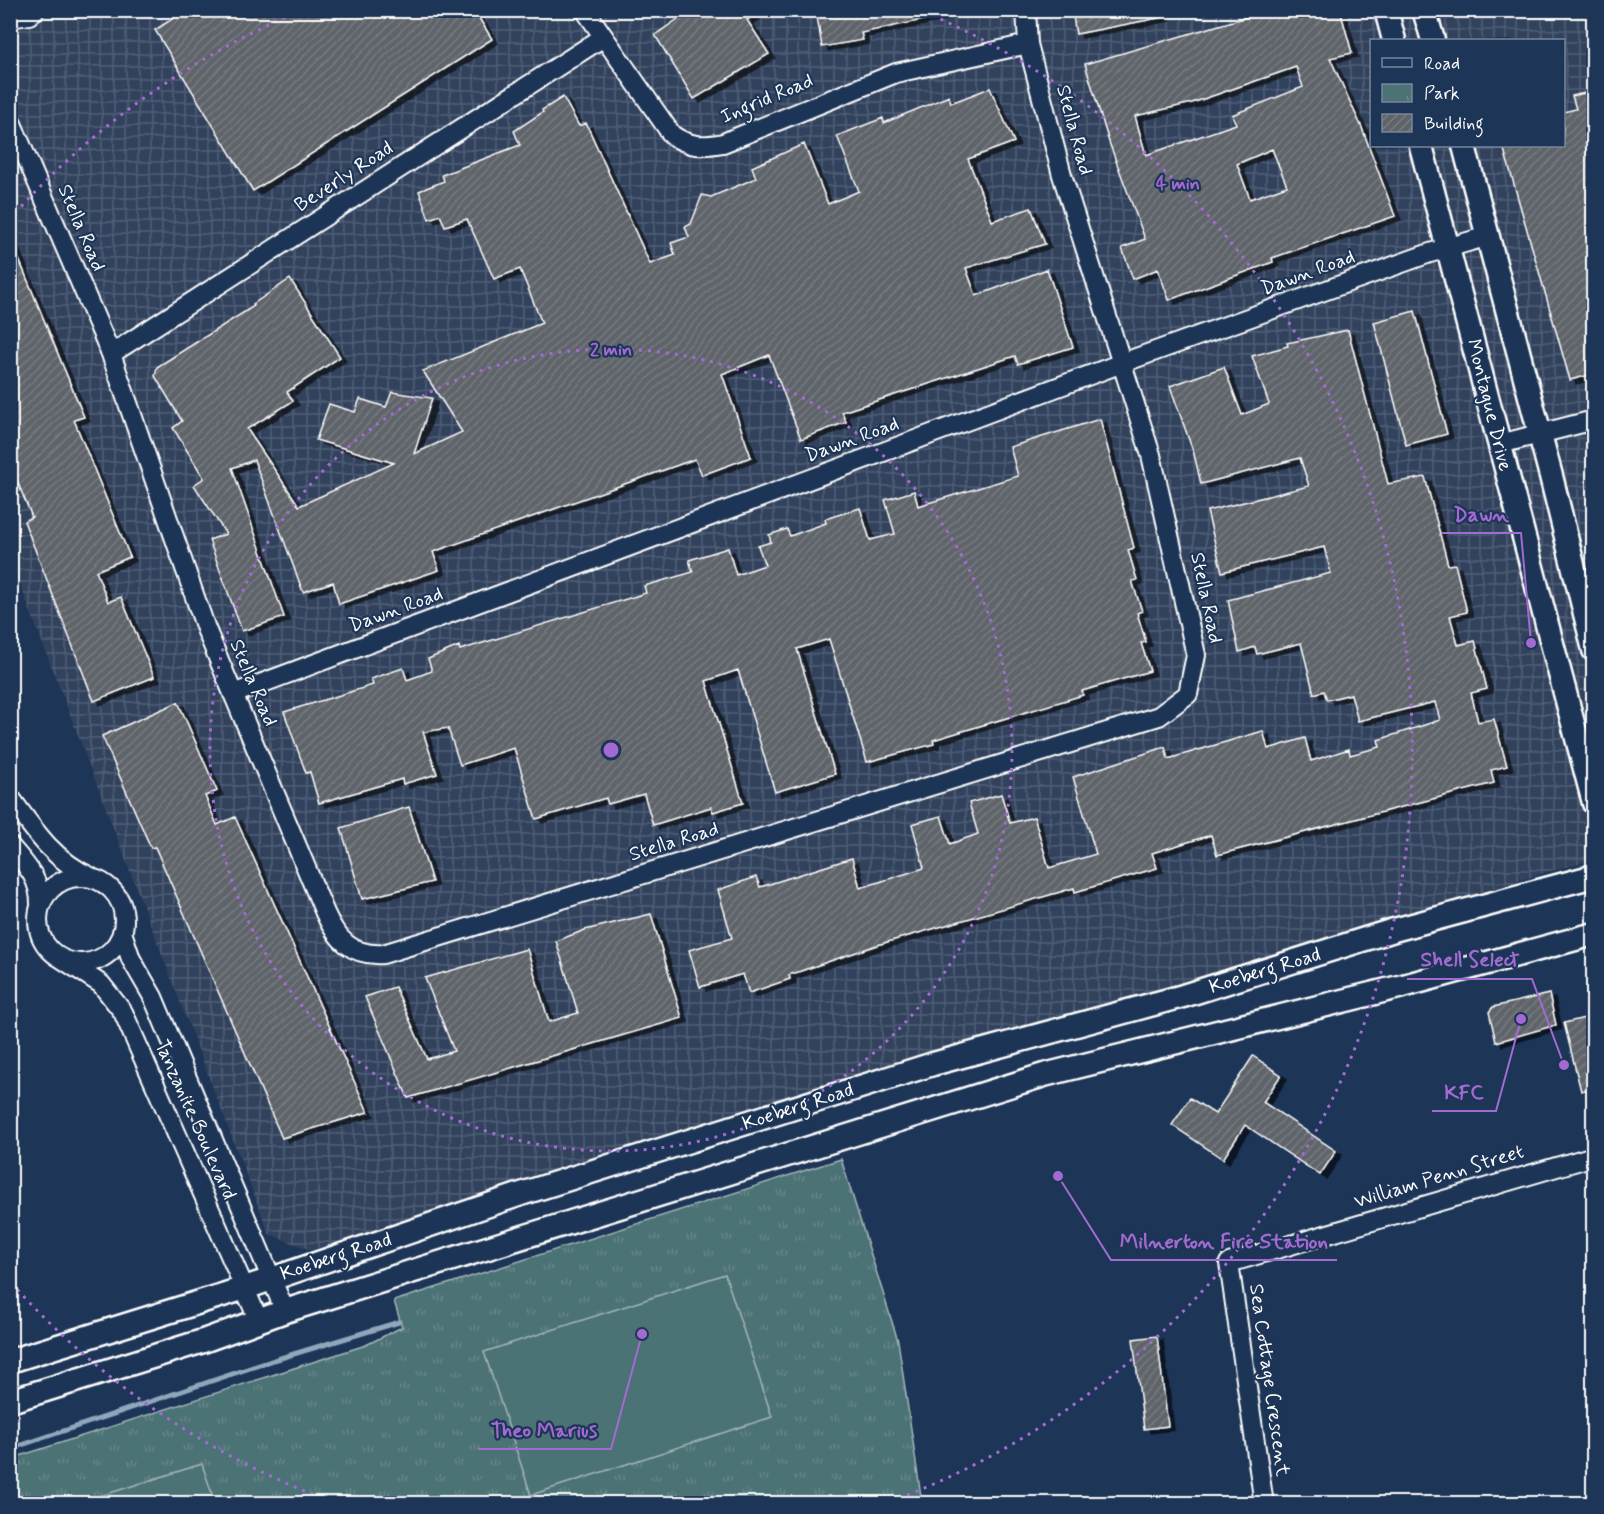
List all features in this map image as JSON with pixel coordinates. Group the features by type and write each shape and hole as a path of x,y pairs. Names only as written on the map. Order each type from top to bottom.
{"main road":[{"path":"1386,10 1394,39"},
{"path":"1424,10 1433,39"},
{"name":"Montague Drive","path":"1422,147 1593,803"},
{"path":"1464,147 1540,434 1593,650"},
{"name":"Koeberg Road","path":"10,1361 245,1288 521,1194 933,1064 1204,990 1394,930 1593,876"},
{"name":"Koeberg Road","path":"10,1401 285,1311 1044,1075 1403,986 1593,934"}],"street":[{"path":"10,18 29,15 35,10"},
{"name":"Ingrid Road","path":"585,10 602,38 672,135 688,145 704,147 723,142 896,73 1028,44"},
{"name":"Stella Road","path":"10,119 111,354 206,629 332,928 347,946 371,955 393,952 1159,716 1176,706 1188,694 1196,655 1151,455 1077,226 1028,44 1026,10"},
{"name":"Beverly Road","path":"111,354 602,38"},
{"name":"Dawn Road","path":"233,694 1122,363 1488,236"},
{"path":"1500,444 1593,420"},
{"path":"10,797 48,847 70,867 110,889 120,902 123,913 122,932 107,955 92,962 77,963 62,959 45,945 37,918 40,892 35,878 10,846"},
{"path":"40,904 48,891 62,881 77,877 95,879"},
{"name":"Tanzanite Boulevard","path":"122,932 130,959 153,997 285,1311"},
{"name":"Tanzanite Boulevard","path":"62,959 101,984 123,1012 258,1321"},
{"name":"William Penn Street","path":"1229,1263 1593,1156"},
{"name":"Sea Cottage Crescent","path":"1229,1263 1264,1503"}],"shaded area":[{"path":"11,11 1593,11 1593,860 1547,872 311,1250 269,1234 11,561"}],"green space":[{"path":"841,1159 898,1341 922,1503 11,1503 10,1459 366,1345 402,1327 394,1301"},
{"path":"725,1274 772,1417 531,1495 484,1352"},
{"path":"202,1464 215,1503 78,1503"}],"building":[{"path":"186,10 474,10 492,39 253,191 155,30"},
{"path":"691,10 762,10 747,20 769,54 694,99 655,35"},
{"path":"816,10 942,10 942,16 861,33 863,40 822,47"},
{"path":"1072,10 1163,10 1164,17 1076,34"},
{"path":"1271,10 1340,10 1352,53 1330,58 1362,128 1395,216 1272,258 1273,262 1169,300 1158,269 1133,279 1122,248 1145,239 1109,142 1085,64","holes":["1296,67 1303,87 1232,115 1236,124 1146,155 1135,116 1192,103","1272,149 1287,186 1250,199 1237,164"]},
{"path":"990,88 1014,142 968,159 992,221 1031,208 1045,244 966,268 976,296 1047,269 1073,347 1018,364 1015,356 842,412 846,422 801,439 769,355 722,374 751,457 702,475 695,459 433,552 439,570 339,604 333,582 303,592 254,460 232,468 284,617 242,631 209,540 226,534 194,485 204,478 173,428 182,421 155,376 157,367 254,306 253,304 290,279 340,357 287,392 293,401 247,429 299,506 394,463 316,440 329,404 355,412 360,399 386,407 392,392 432,398 414,454 462,432 423,371 542,323 520,269 494,279 467,219 445,226 440,215 429,219 419,191 444,181 442,175 520,145 514,131 563,97 579,126 586,123 650,264 675,255 671,243 689,237 685,227 691,224 702,195 711,197 756,178 752,167 804,144 828,204 859,191 837,136 883,118 884,123 949,96 951,103"},
{"path":"1593,91 1593,374 1570,380 1503,147 1565,147 1565,112 1576,109 1572,96"},
{"path":"11,240 84,417 74,420 130,557 96,571 108,602 121,597 154,677 94,701 24,521 32,517 10,464"},
{"path":"1415,311 1447,434 1406,445 1374,322"},
{"path":"1348,330 1388,484 1425,477 1448,565 1455,564 1467,612 1450,616 1458,645 1475,641 1487,689 1471,693 1478,722 1494,719 1507,766 1491,770 1494,783 1217,855 1211,835 1152,853 1157,868 1075,892 1074,888 877,945 789,975 790,979 749,993 743,974 700,987 689,950 732,938 718,890 756,877 760,887 852,858 860,888 924,868 912,824 941,816 950,844 978,834 969,803 1001,794 1010,823 1034,817 1049,868 1096,854 1073,777 1165,747 1168,759 1263,731 1268,749 1305,738 1311,761 1349,749 1350,755 1380,747 1378,740 1440,720 1435,702 1358,721 1351,694 1327,700 1324,691 1314,694 1301,643 1257,654 1255,647 1239,652 1228,600 1331,573 1324,547 1222,572 1207,511 1309,486 1300,458 1201,484 1194,454 1170,386 1224,367 1242,415 1269,404 1252,356 1288,346 1287,343"},
{"path":"1100,419 1134,548 1128,550 1137,580 1132,581 1142,611 1137,613 1146,642 1141,643 1150,671 1082,691 1083,695 933,740 934,744 867,762 829,639 797,649 835,774 775,792 738,670 706,681 743,803 713,812 711,807 653,825 644,794 608,804 606,798 536,819 514,748 460,765 448,728 423,732 437,774 403,784 402,779 319,803 310,772 306,773 284,712 373,685 371,679 403,668 407,680 432,671 428,659 459,646 460,650 646,593 644,586 693,572 689,560 728,548 736,575 765,565 758,546 771,542 769,535 787,529 790,536 826,523 825,519 860,508 870,540 895,534 885,500 914,491 918,506 1018,476 1010,447"},
{"path":"178,702 217,791 205,796 217,825 235,817 368,1112 282,1138 155,847 151,848 102,736"},
{"path":"409,807 432,882 362,899 341,828"},
{"path":"651,914 682,1018 408,1098 365,997 395,987 427,1059 454,1051 425,978 527,949 549,1022 578,1013 556,941 585,930"},
{"path":"1549,994 1556,1025 1496,1042 1489,1012 1493,1007"},
{"path":"1593,1016 1593,1088 1581,1091 1564,1023"},
{"path":"1253,1056 1281,1075 1263,1102 1336,1151 1320,1175 1245,1125 1223,1159 1172,1125 1190,1098 1215,1114"},
{"path":"1157,1336 1168,1426 1144,1429 1133,1339"}],"waterway":[{"path":"10,1449 274,1360 399,1322"}],"place":[{"name":"Dawn","path":"1531,643"},
{"name":"KFC","path":"1521,1019"},
{"name":"Shell Select","path":"1564,1065"},
{"name":"Milnerton Fire Station","path":"1058,1176"},
{"name":"Theo Marius","path":"642,1334"}]}
